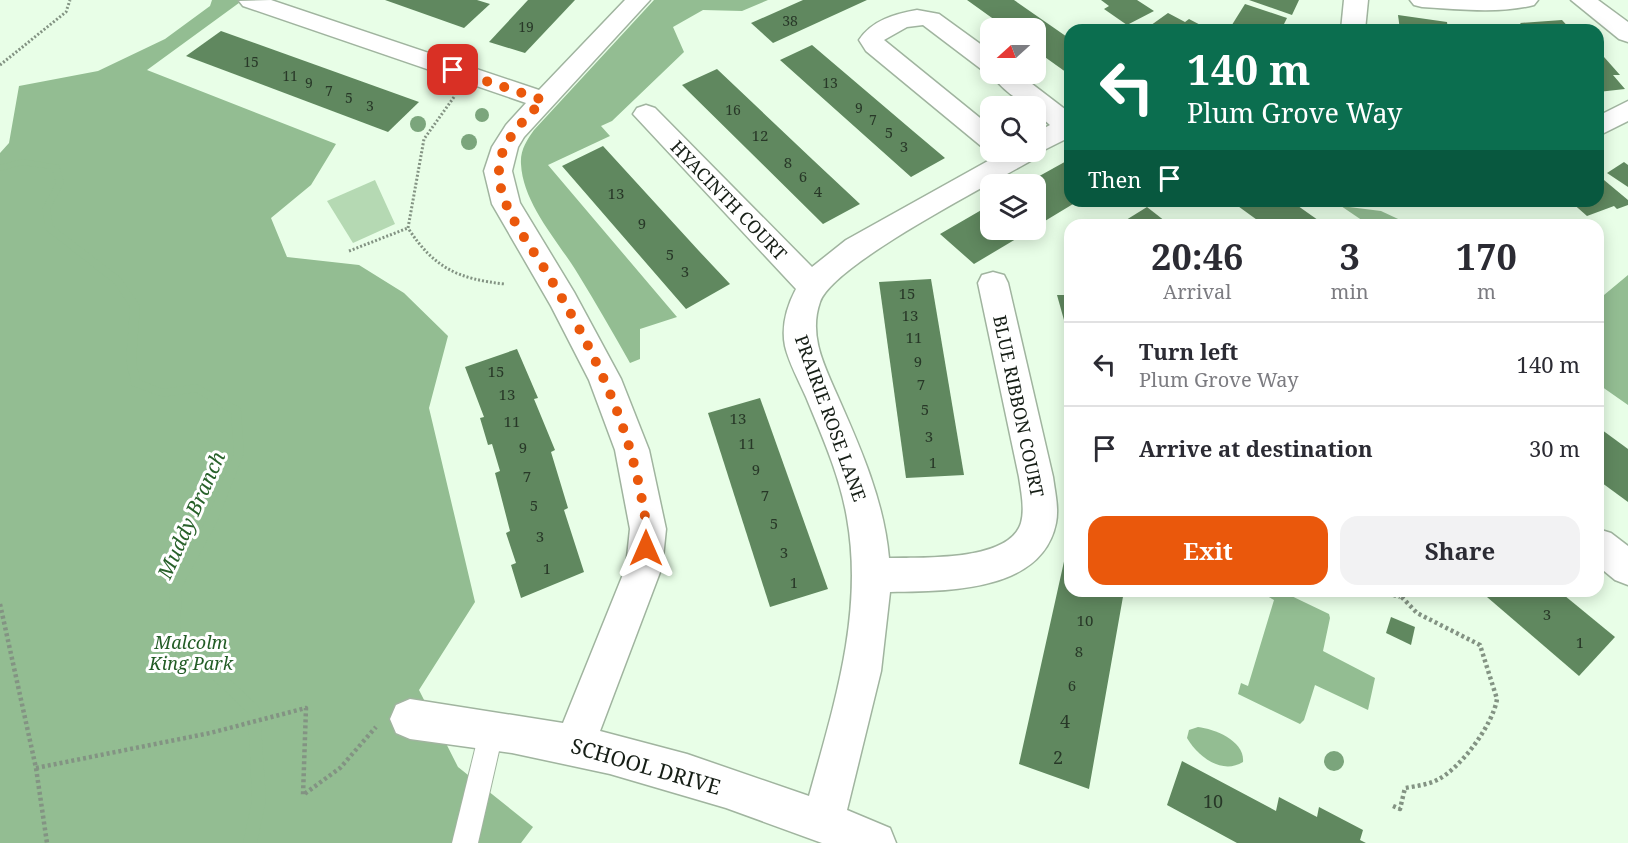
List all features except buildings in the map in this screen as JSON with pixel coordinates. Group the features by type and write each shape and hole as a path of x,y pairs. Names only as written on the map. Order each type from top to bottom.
{"street":[{"path":"574,745 644,567 648,529 632,450 605,379 564,300 506,204 498,171 505,147 515,130 638,0"},
{"path":"1354,24 1356,0"},
{"path":"1422,0 1526,0"},
{"path":"1583,0 1628,34"},
{"path":"251,1 543,100"},
{"path":"980,56 931,19 922,15 913,16 876,34 872,40 875,46 980,124"},
{"name":"PRAIRIE ROSE LANE","path":"1016,84 1031,96"},
{"name":"PRAIRIE ROSE LANE","path":"1046,108 1064,122"},
{"path":"1604,124 1628,110"},
{"name":"HYACINTH COURT","path":"646,114 812,286"},
{"name":"PRAIRIE ROSE LANE","path":"1046,136 1062,130 1064,125"},
{"name":"PRAIRIE ROSE LANE","path":"823,822 866,644 873,576 866,517 856,481 801,346 799,326 802,303 812,286 833,264 992,162"},
{"name":"BLUE RIBBON COURT","path":"873,576 989,567 1024,551 1036,533 1040,509 1036,477 993,283"},
{"path":"1604,550 1628,568"},
{"name":"SCHOOL DRIVE","path":"410,719 492,729 574,745 700,780 823,822 875,843"}],"lane":[{"path":"465,843 492,729"}],"path":[{"path":"0,65 66,12 70,0"},
{"path":"458,94 424,140 408,228 416,242 448,272 460,277 505,285"},
{"path":"349,251 408,228"},
{"path":"1393,806 1400,809 1405,788 1424,786 1440,778 1454,765 1491,718 1497,699 1480,645 1417,613 1400,597"},
{"path":"0,604 36,768 47,843"},
{"path":"36,768 210,733 306,708 303,795 340,768 364,739 398,706 414,707 410,719"}],"shaded area":[{"name":"Malcolm King Park","path":"212,0 243,0 147,70 336,144 311,185 271,218 287,257 359,265 404,293 448,336 429,408 475,602 419,690 458,767 533,827 521,843 0,843 0,153 9,143 19,86 98,71 165,39 210,6"},
{"path":"654,0 768,0 742,11 703,10 673,27 684,52 612,121 601,126 610,136 548,165 677,317 640,329 640,359 630,363 585,285 535,208 523,179 521,159 524,145 534,130"},
{"path":"375,180 395,224 353,243 327,201"},
{"path":"1342,207 1381,211 1398,219 1360,219"},
{"path":"1628,275 1628,405 1604,388 1604,295"},
{"path":"1269,597 1294,597 1329,614 1323,651 1375,678 1368,710 1315,685 1304,720 1300,724 1238,694 1241,683 1248,686 1274,600"},
{"path":"1198,727 1228,737 1239,748 1243,762 1227,766 1219,765 1197,752 1187,738 1189,730"}],"waterway":[{"name":"Muddy Branch","path":"0,168 22,162 56,167 60,183 46,209 49,228 118,281 135,306 131,361 136,383 163,393 197,388 236,411 239,453 213,518 176,586 174,634 254,710 259,800 250,843"}],"route":[{"path":"453,70 543,100 515,130 505,147 498,171 506,204 564,300 605,379 632,450 648,529 646,548"}]}
